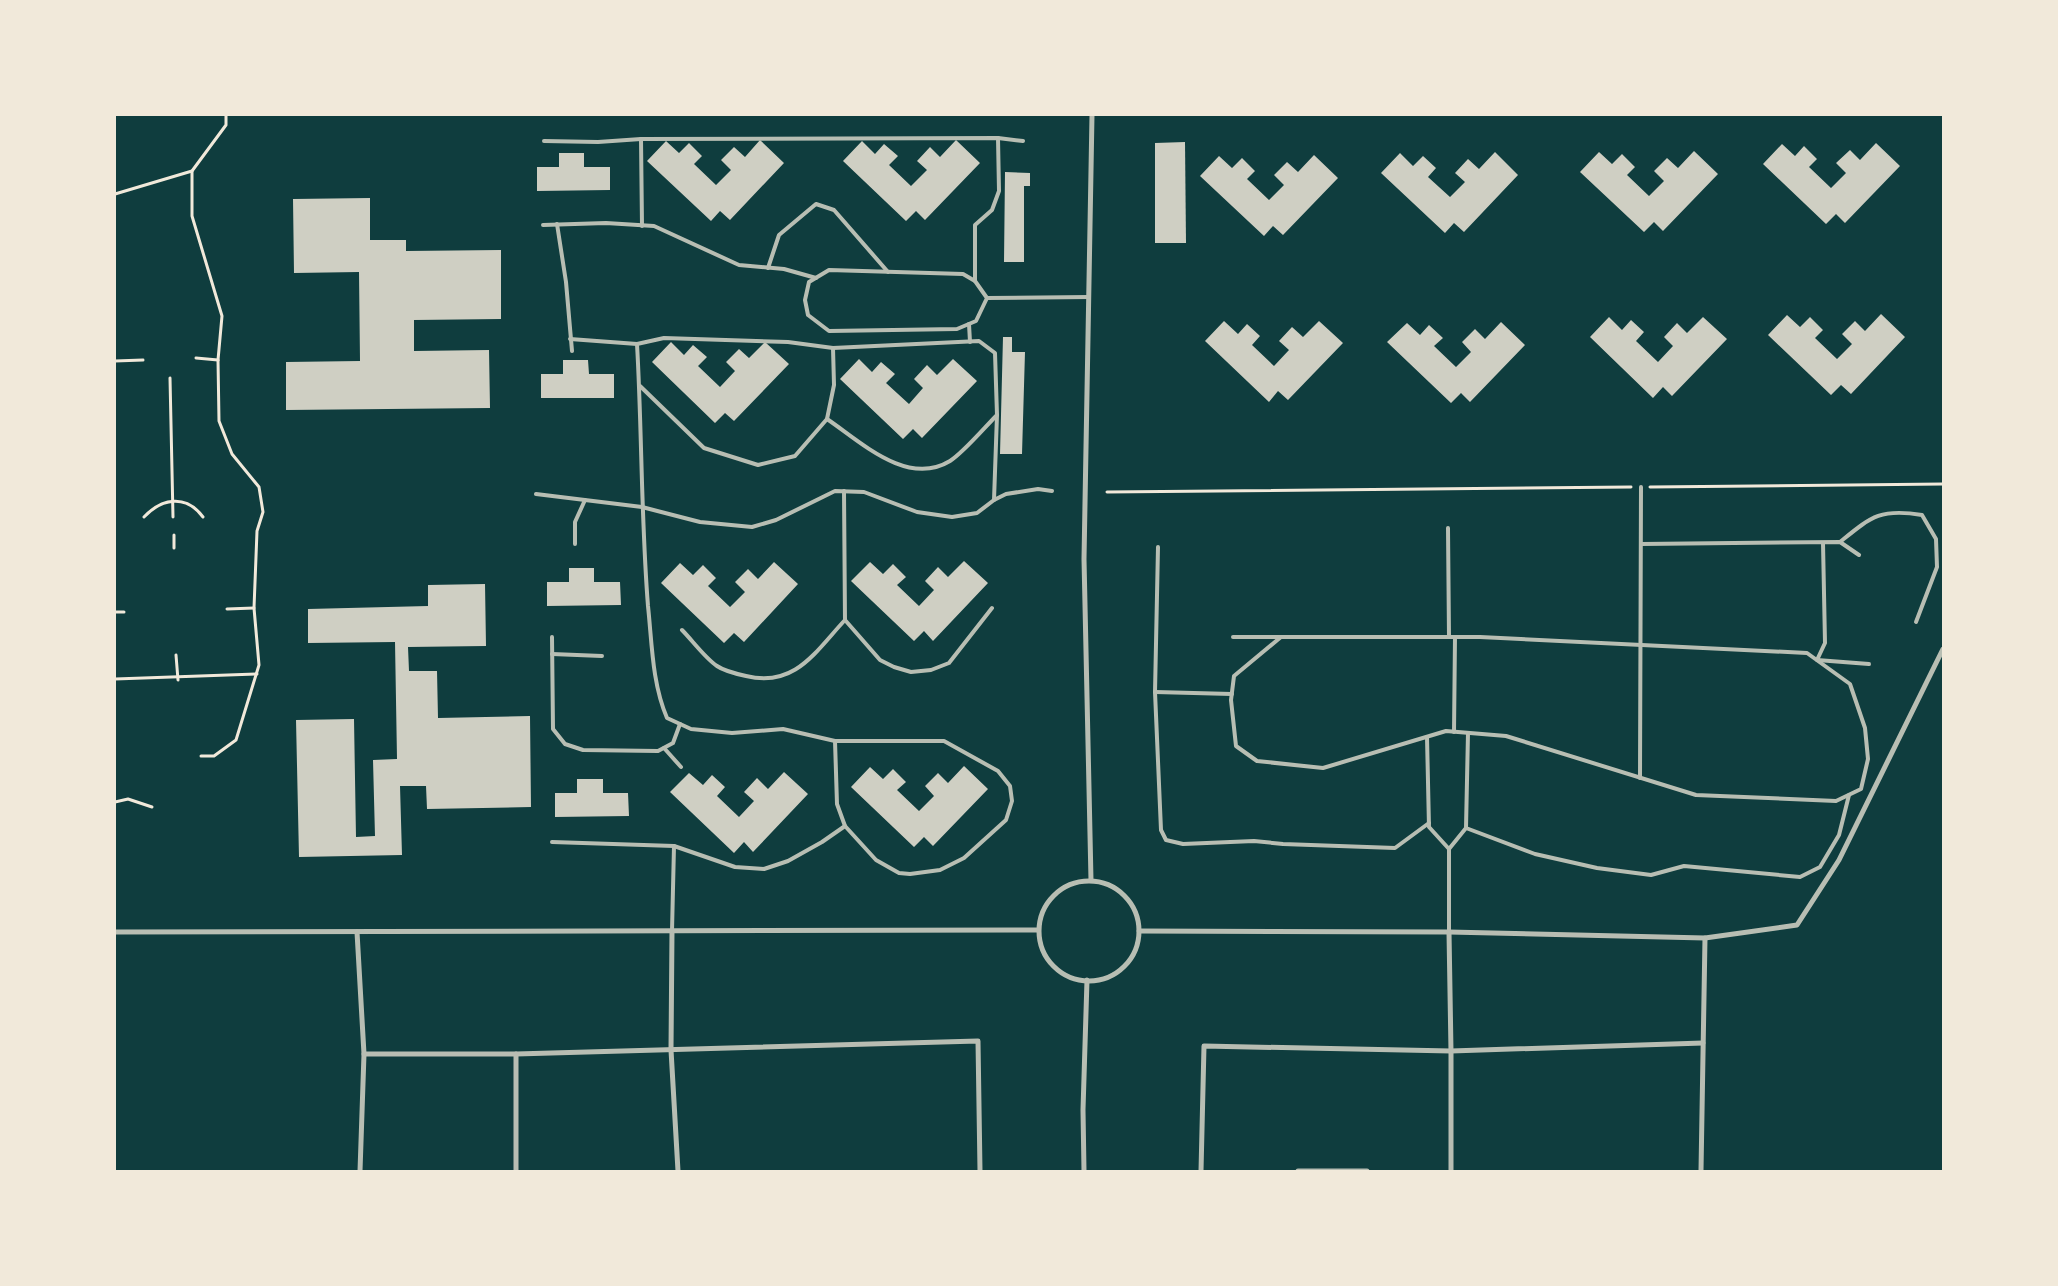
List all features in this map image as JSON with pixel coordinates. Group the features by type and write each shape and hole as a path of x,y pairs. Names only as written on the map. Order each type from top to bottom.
{"street":[{"path":"1091,880 1084,559 1092,115"},
{"path":"1139,931 1448,932 1705,938 1797,925 1839,860 1943,650"},
{"path":"1091,880 1106,884 1119,891 1130,902 1136,916 1139,931 1134,950 1123,967 1113,974 1100,979 1087,980 1074,978 1062,973 1052,965 1042,949 1038,930 1041,914 1049,900 1060,889 1075,882 1091,880"},
{"path":"115,932 1038,930"},
{"path":"672,931 671,1050 678,1171"},
{"path":"357,932 364,1054 360,1171"},
{"path":"1448,932 1452,1052 1451,1171"},
{"path":"1701,1171 1705,938"},
{"path":"1084,1171 1083,1110 1087,980"},
{"path":"364,1054 516,1054 978,1041 980,1171"},
{"path":"1201,1171 1204,1046 1452,1052 1703,1043"},
{"path":"516,1054 516,1171"},
{"path":"1298,1171 1367,1171"}],"lane":[{"path":"975,282 975,225 992,210 999,191 998,138"},
{"path":"544,141 998,138 1024,141"},
{"path":"641,139 642,226"},
{"path":"768,268 779,235 816,204 834,210 888,272"},
{"path":"543,225 606,223 654,226 740,265 784,269 816,278"},
{"path":"557,224 566,282 572,351"},
{"path":"829,270 963,274 975,282 987,298 976,321 957,329 829,331 808,316 805,300 809,282 829,270"},
{"path":"987,298 1089,297"},
{"path":"969,324 970,342"},
{"path":"570,339 637,344 664,338 788,342 834,348 979,341 995,352 997,415 994,500"},
{"path":"637,344 640,386 643,537 652,649 660,701 667,718 691,729 732,733 783,729 835,741 944,741 998,771 1010,786 1012,800 1006,820 964,858 940,870 910,874 899,873 876,860 845,826 837,804 835,741"},
{"path":"640,386 704,448 758,465 795,456 827,419 834,385 834,348"},
{"path":"827,419 890,461 912,469 934,468 951,460 997,415"},
{"path":"1640,487 1640,778"},
{"path":"536,494 642,507 700,522 752,528 776,520 835,491 864,492 917,512 952,517 977,513 994,500 1006,494 1038,490 1052,491"},
{"path":"844,491 844,620 880,660 911,672 931,670 949,663 992,608"},
{"path":"575,544 575,522 585,500"},
{"path":"1640,544 1840,542 1870,518 1899,511 1922,515 1936,540 1937,567 1916,622"},
{"path":"1448,528 1449,638"},
{"path":"1840,542 1859,555"},
{"path":"1817,660 1825,643 1823,543"},
{"path":"1158,547 1155,692 1161,830 1166,840 1183,844 1254,841 1283,844 1395,848 1429,823"},
{"path":"682,630 717,666 738,675 762,680 780,678 800,668 844,620"},
{"path":"552,637 553,729 565,744 583,750 658,752 673,743 680,724"},
{"path":"1233,637 1281,637 1455,638 1807,653 1850,684 1866,728 1868,759 1861,788 1836,801 1696,795 1506,736 1446,731 1323,768 1257,761 1236,746 1231,700 1234,676 1281,637"},
{"path":"1454,732 1455,638"},
{"path":"552,654 602,656"},
{"path":"1817,660 1869,664"},
{"path":"1155,692 1232,694"},
{"path":"1448,932 1449,849 1466,828 1468,733"},
{"path":"1427,737 1429,827 1449,849"},
{"path":"664,748 681,767"},
{"path":"1466,828 1535,854 1597,868 1651,875 1684,866 1800,877 1820,867 1839,835 1849,795"},
{"path":"552,842 674,846 735,867 764,868 788,862 845,826"},
{"path":"672,931 674,846"}],"path":[{"path":"201,756 214,756 236,740 259,665 254,608 257,532 263,512 258,487 232,454 219,421 218,360 222,316 192,216 192,172 226,126 226,115"},
{"path":"115,194 192,172"},
{"path":"196,358 218,360"},
{"path":"115,361 143,360"},
{"path":"170,378 173,517"},
{"path":"1107,492 1943,484"},
{"path":"144,517 162,503 173,501 193,505 203,517"},
{"path":"174,535 174,548"},
{"path":"226,609 254,608"},
{"path":"115,612 124,612"},
{"path":"176,655 177,678"},
{"path":"115,679 256,674"},
{"path":"115,802 128,799 152,807"}],"building":[{"path":"760,140 784,163 730,220 720,211 711,221 647,161 666,141 679,153 689,143 702,156 694,164 716,185 731,170 721,160 734,147 745,157"},
{"path":"956,140 980,163 925,220 916,211 906,221 843,161 862,141 875,154 884,144 898,156 889,165 911,186 927,170 917,161 930,147 940,157"},
{"path":"1185,142 1186,243 1155,243 1155,143"},
{"path":"1876,143 1900,166 1845,223 1836,214 1826,224 1763,164 1782,144 1795,156 1804,146 1817,159 1809,167 1831,188 1846,173 1836,163 1850,150 1860,160"},
{"path":"1694,151 1718,174 1663,231 1654,222 1644,232 1580,172 1599,152 1612,164 1622,154 1635,167 1627,175 1649,196 1664,181 1654,171 1667,158 1678,168"},
{"path":"1495,152 1518,175 1464,232 1454,223 1445,233 1381,173 1400,153 1413,166 1423,156 1436,168 1428,177 1450,197 1465,182 1455,173 1468,159 1479,169"},
{"path":"559,153 584,153 584,167 610,167 610,190 537,191 537,167 559,167"},
{"path":"1314,155 1338,178 1283,235 1273,226 1264,236 1200,176 1219,156 1232,168 1242,158 1255,171 1247,179 1269,200 1284,185 1274,175 1287,162 1298,172"},
{"path":"1005,172 1030,173 1030,186 1024,186 1024,262 1004,262"},
{"path":"370,198 370,240 406,240 406,251 501,250 501,319 414,320 414,351 489,350 490,408 286,410 286,362 360,361 359,272 294,273 293,199"},
{"path":"1881,314 1905,337 1851,394 1841,385 1831,395 1768,335 1787,315 1800,327 1810,317 1823,330 1815,338 1837,359 1852,344 1842,334 1855,321 1865,331"},
{"path":"1609,317 1622,330 1631,320 1644,332 1636,341 1658,362 1673,346 1664,337 1677,323 1687,333 1703,317 1727,339 1672,396 1663,387 1653,398 1590,337"},
{"path":"1224,321 1238,334 1247,324 1260,336 1252,345 1274,366 1289,350 1279,341 1292,327 1303,337 1319,321 1343,343 1288,400 1278,391 1269,402 1205,341"},
{"path":"1501,322 1525,345 1470,402 1461,393 1451,403 1387,342 1407,323 1420,335 1429,325 1443,338 1434,346 1456,367 1471,352 1462,342 1475,329 1485,339"},
{"path":"1003,337 1012,337 1012,352 1025,352 1022,454 1000,454"},
{"path":"671,342 684,355 693,345 707,357 698,366 720,387 735,371 726,362 739,349 749,358 765,342 789,364 734,421 725,413 715,423 652,362"},
{"path":"859,359 872,372 881,362 895,374 886,383 909,404 923,388 914,379 927,365 937,375 953,359 977,381 922,438 913,429 903,439 840,379"},
{"path":"563,360 588,360 589,374 614,374 614,398 541,398 541,374 563,374"},
{"path":"964,561 988,583 933,641 924,631 914,641 851,581 870,562 883,574 893,564 906,577 897,585 919,606 934,590 925,581 938,567 948,577"},
{"path":"774,562 798,584 744,642 734,633 724,643 661,583 680,563 693,575 703,565 716,578 708,586 730,607 745,592 735,582 748,569 758,579"},
{"path":"569,568 594,568 594,582 620,582 621,605 547,606 547,582 569,582"},
{"path":"485,584 486,646 408,647 409,671 437,671 438,718 530,716 531,807 427,809 426,786 400,786 402,855 299,857 296,720 354,719 356,837 375,836 373,760 397,759 395,642 308,643 308,609 428,606 428,585"},
{"path":"964,766 988,789 933,846 924,837 914,847 851,787 870,767 883,779 893,769 906,782 897,790 919,811 934,796 925,786 938,773 948,783"},
{"path":"784,772 808,794 753,852 744,842 734,853 670,792 689,773 703,785 712,775 725,787 717,796 739,817 754,801 744,792 757,778 768,789"},
{"path":"577,779 603,779 603,793 628,793 629,816 555,817 555,793 577,793"}]}
